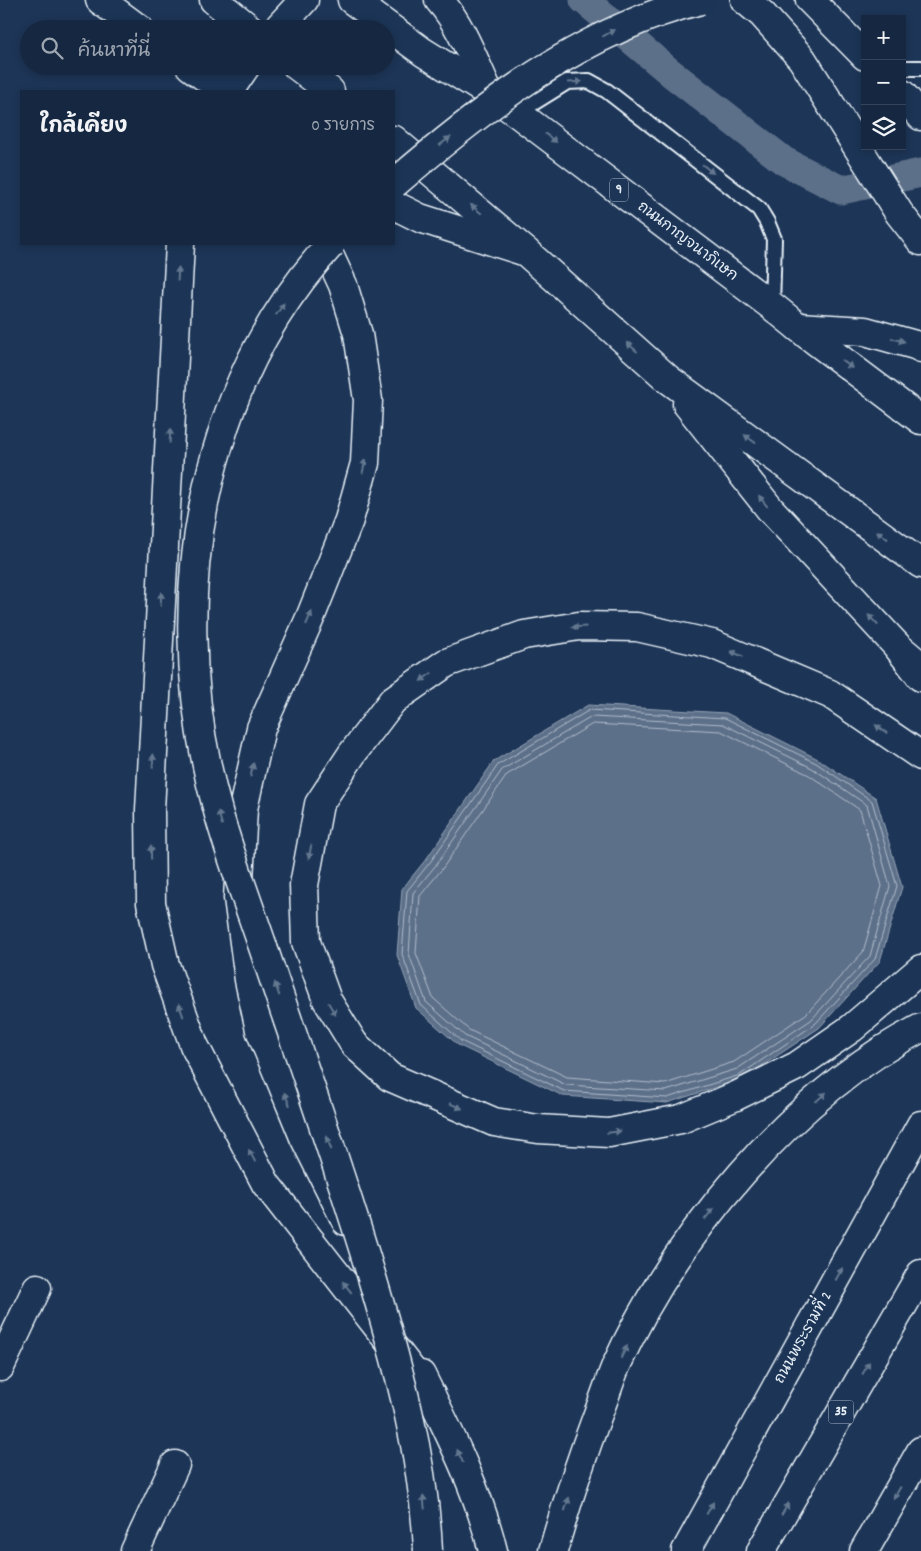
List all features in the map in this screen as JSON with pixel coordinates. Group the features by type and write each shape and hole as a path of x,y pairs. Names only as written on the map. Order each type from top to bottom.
{"main road":[{"path":"100,0 127,20"},
{"path":"214,0 239,20"},
{"path":"285,20 304,0"},
{"name":"ถนนกาญจนาภิเษก","path":"352,0 379,20"},
{"path":"439,0 449,11 461,31 489,93"},
{"path":"395,183 461,128 521,84 555,63 621,26 675,6 701,0"},
{"path":"745,0 762,14 802,59 899,213 921,241"},
{"path":"810,0 861,52"},
{"name":"ถนนกาญจนาภิเษก","path":"395,31 517,113 921,420"},
{"path":"196,75 208,90"},
{"path":"202,75 223,90"},
{"path":"230,90 240,75"},
{"path":"309,75 329,90"},
{"path":"906,99 921,116"},
{"path":"395,141 526,252 668,380 921,564"},
{"path":"395,206 420,218 526,252"},
{"path":"180,245 150,810 151,903 166,965 194,1045 266,1184 431,1395"},
{"path":"324,245 342,285 358,334 368,400 365,463 349,520 310,618 261,728 242,809 238,898 249,980 260,1030 267,1048 304,1137 463,1464 479,1504 493,1551"},
{"path":"330,245 302,276 276,314 242,379 221,435 203,504 196,554 191,632 193,670 202,740 219,813 352,1212 398,1369 414,1438 423,1494 428,1551"},
{"path":"803,331 865,331 921,348"},
{"path":"668,380 770,509 897,646 921,677"},
{"path":"921,756 830,694 712,644 637,627 579,626 524,635 446,663 393,700 352,754 319,804 304,885 306,942 327,1000 354,1044 390,1077 494,1122 538,1129 609,1133 681,1119 736,1096 797,1066 852,1028 921,969"},
{"path":"897,646 921,666"},
{"path":"553,1551 585,1450 615,1369 651,1299 694,1232 742,1174 790,1124 846,1075 893,1042 921,1028"},
{"name":"ถนนพระรามที่ 2","path":"686,1551 921,1125"},
{"name":"35","path":"761,1551 921,1274"},
{"path":"0,1367 38,1288"},
{"path":"864,1551 921,1451"},
{"path":"135,1551 175,1465"}],"lane":[{"path":"906,68 921,68"},
{"path":"517,113 567,82 589,81 607,91 759,209 774,239 772,306"}],"water":[{"path":"588,705 726,713 818,759 876,798 902,887 880,961 819,1028 742,1079 667,1103 563,1096 458,1045 416,1008 397,955 402,889 427,858 494,761"}],"waterway":[{"path":"584,0 671,73 784,161 841,190 921,173"}]}
